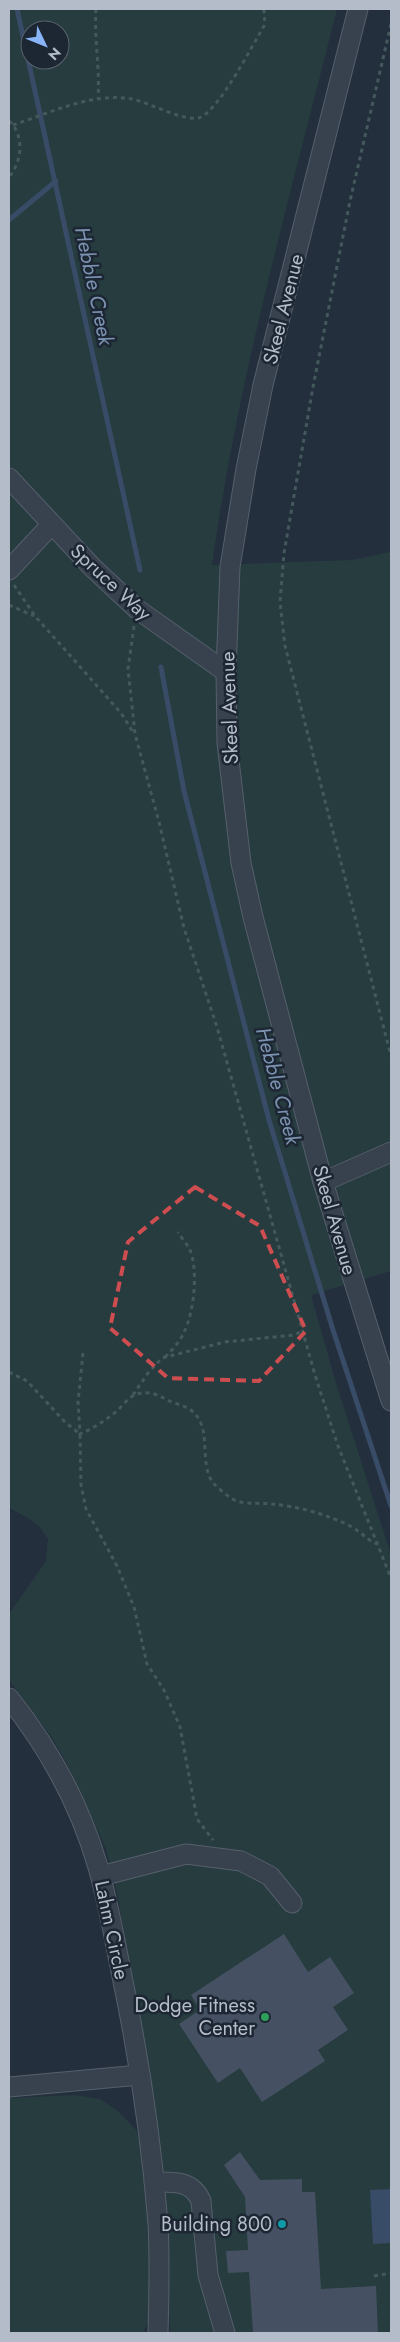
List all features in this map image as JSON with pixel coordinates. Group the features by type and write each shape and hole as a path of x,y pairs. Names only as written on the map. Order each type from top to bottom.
{"street":[{"name":"Skeel Avenue","path":"358,9 263,385 246,469 230,567 226,672 227,744 241,864 253,916 323,1182 391,1401"},
{"name":"Spruce Way","path":"9,478 51,525 137,609 226,672"},
{"path":"9,570 51,525"},
{"path":"323,1182 391,1152"},
{"name":"Lahm Circle","path":"9,1698 44,1746 61,1776 88,1835 101,1876 140,2075 154,2182 158,2252 158,2333"},
{"path":"101,1876 186,1854 241,1861 270,1876 292,1903"},
{"path":"9,2087 140,2075"},
{"path":"154,2182 180,2182 191,2186 197,2192 201,2201 204,2256 210,2288 225,2333"}],"path":[{"path":"96,9 95,34 100,71 98,98"},
{"path":"13,125 98,98 131,99 186,118 200,118 214,107 264,26 266,14 263,9"},
{"path":"391,24 350,201 313,387 284,553 280,602 285,646 391,1056"},
{"path":"9,121 20,139 20,156 9,177"},
{"path":"9,577 35,616 121,713 135,734"},
{"path":"9,605 35,616"},
{"path":"137,609 128,669 135,734 159,822 184,928 217,1027 303,1332 338,1446 391,1578"},
{"path":"80,1434 101,1423 133,1395 155,1365 165,1357 183,1335 192,1306 194,1274 193,1260 189,1248 178,1232"},
{"path":"165,1357 225,1342 294,1335 303,1332"},
{"path":"83,1352 78,1402 81,1485 86,1509 118,1566 134,1607 147,1664 164,1690 180,1727 197,1818 214,1841 221,1844"},
{"path":"9,1372 27,1381 65,1422 80,1434"},
{"path":"133,1395 150,1392 192,1411 200,1424 210,1477 213,1482 236,1501 250,1504 272,1504 314,1514 351,1527 367,1540 377,1545"},
{"path":"374,2276 391,2273"}],"highlighted area":[{"path":"195,1187 260,1226 306,1331 259,1381 168,1378 110,1328 128,1242"}],"green space":[{"path":"9,9 337,9 284,216 251,355 223,495 212,565 352,560 391,552 391,1271 311,1295 336,1383 391,1555 391,2333 170,2333 166,2203 155,2111 117,1893 106,1849 66,1762 53,1739 9,1680 9,1614 46,1561 48,1539 39,1526 9,1508"},
{"path":"74,2095 100,2099 118,2111 136,2130 145,2156 153,2311 143,2333 9,2333 9,2098"}],"water":[{"path":"391,2189 391,2243 373,2244 370,2190"}],"building":[{"name":"Dodge Fitness Center","path":"284,1934 308,1972 330,1957 354,1993 333,2007 348,2030 318,2050 325,2061 262,2102 240,2068 218,2083 179,2024 200,2010 191,1995"},
{"name":"Building 800","path":"240,2152 260,2180 302,2179 302,2192 315,2192 321,2289 376,2286 378,2333 253,2333 249,2272 228,2273 226,2251 248,2250 245,2197 224,2165"}],"waterway":[{"name":"Hebble Creek","path":"17,9 140,570"},
{"path":"9,220 56,181"},
{"name":"Hebble Creek","path":"161,667 184,791 269,1120 333,1330 391,1506"}],"place":[{"name":"Dodge Fitness Center","path":"265,2017"},
{"name":"Building 800","path":"282,2224"}]}
